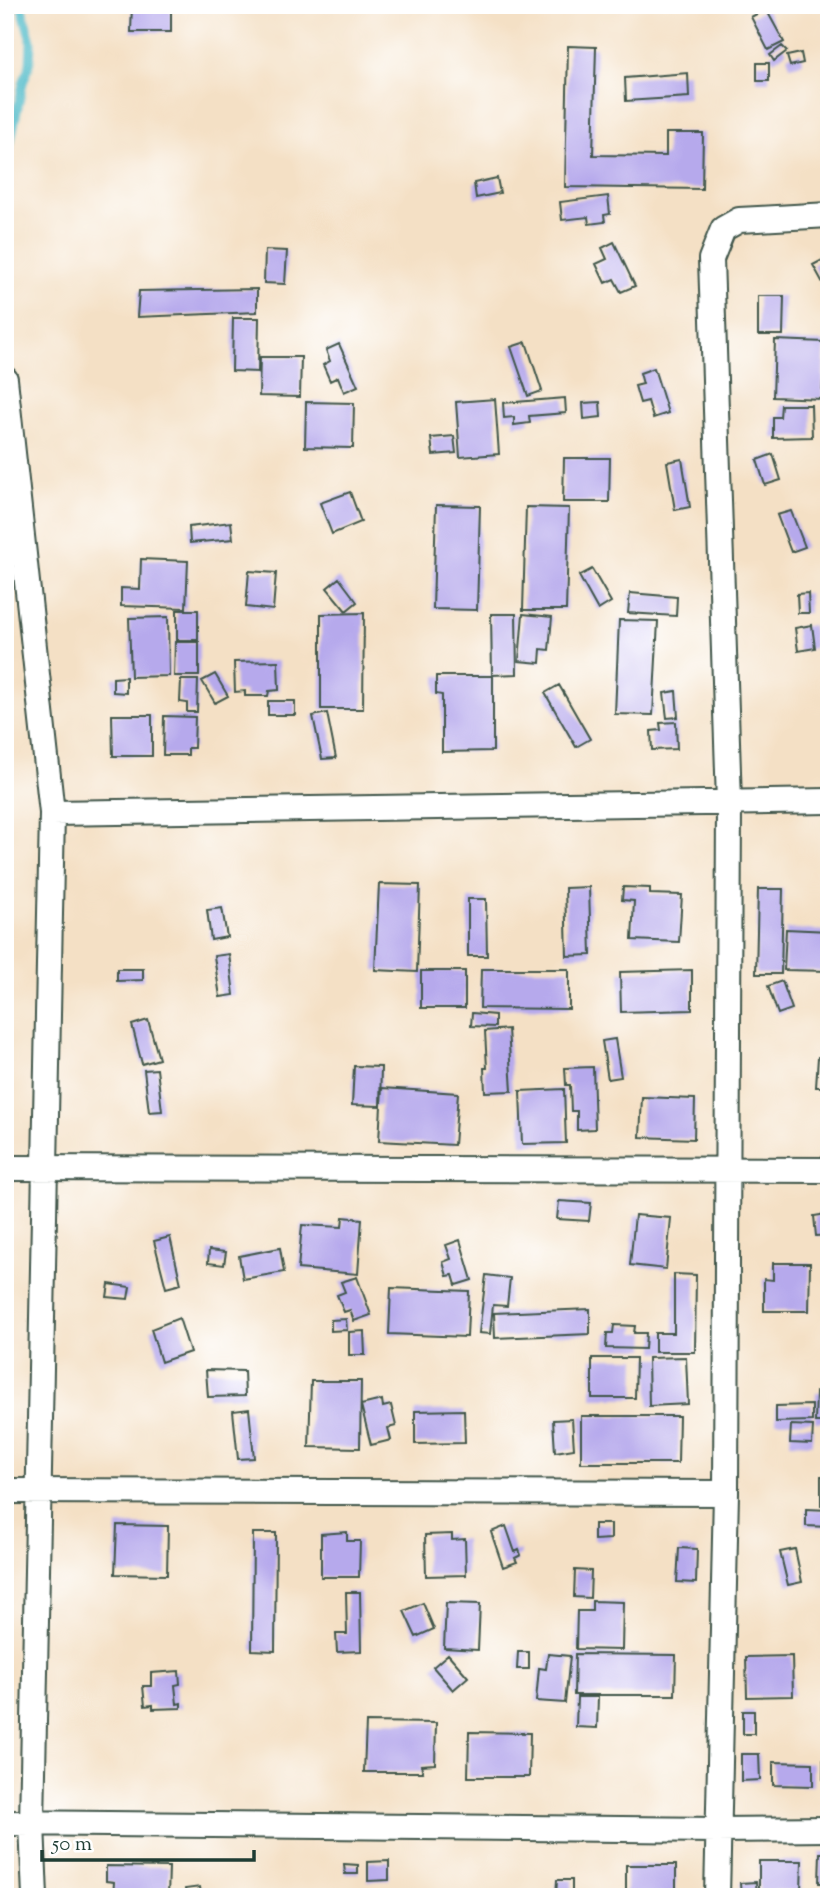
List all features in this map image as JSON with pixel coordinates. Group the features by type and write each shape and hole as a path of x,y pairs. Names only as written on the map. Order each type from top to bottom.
{"street":[{"path":"717,1897 726,1493 729,802 710,259 723,229 739,220 829,215"},
{"path":"5,379 52,813 32,1823 35,1897"},
{"path":"52,813 829,801"},
{"path":"5,1168 829,1170"},
{"path":"5,1491 726,1493"},
{"path":"5,1822 829,1829"}],"building":[{"path":"132,5 171,5 171,32 131,32"},
{"path":"766,9 784,42 768,50 751,17"},
{"path":"568,46 596,47 593,155 666,156 666,133 703,133 702,189 565,187"},
{"path":"782,46 787,51 774,61 770,55"},
{"path":"801,53 803,63 790,66 787,56"},
{"path":"757,63 769,63 769,81 757,81"},
{"path":"688,73 689,97 626,101 625,78"},
{"path":"497,178 500,193 476,198 474,183"},
{"path":"608,196 610,214 604,215 605,222 589,224 588,217 562,220 560,202"},
{"path":"614,242 635,286 621,292 614,279 605,283 596,264 607,259 602,248"},
{"path":"265,250 287,251 285,284 264,283"},
{"path":"826,258 829,263 829,294 813,265"},
{"path":"257,289 257,312 137,317 139,291"},
{"path":"758,296 784,296 783,335 758,335"},
{"path":"233,318 259,318 258,372 232,371"},
{"path":"775,340 825,342 822,399 773,397"},
{"path":"526,342 542,391 528,396 511,347"},
{"path":"339,344 358,386 344,392 338,377 330,381 323,365 330,361 326,350"},
{"path":"260,357 301,357 300,397 259,396"},
{"path":"654,368 668,413 653,418 648,401 640,403 635,386 643,384 640,373"},
{"path":"565,398 566,413 529,416 530,423 514,425 514,417 504,418 503,403"},
{"path":"495,399 499,454 460,457 456,402"},
{"path":"306,402 354,403 353,448 305,447"},
{"path":"600,402 601,417 584,419 583,403"},
{"path":"781,405 811,405 812,437 773,438 773,417 780,417"},
{"path":"454,436 456,453 433,455 431,438"},
{"path":"773,454 781,480 765,485 757,460"},
{"path":"564,458 610,458 609,502 563,502"},
{"path":"682,459 690,507 675,510 667,462"},
{"path":"350,492 361,522 332,534 320,503"},
{"path":"436,505 480,506 477,610 433,609"},
{"path":"526,507 569,508 566,610 523,610"},
{"path":"791,511 805,547 791,552 777,515"},
{"path":"231,522 233,539 190,543 189,527"},
{"path":"141,559 188,561 186,608 121,606 121,588 140,589"},
{"path":"592,569 611,602 598,610 579,576"},
{"path":"249,571 276,573 273,610 246,607"},
{"path":"339,578 357,602 346,611 327,588"},
{"path":"630,593 677,597 676,616 628,613"},
{"path":"808,593 809,613 798,613 797,594"},
{"path":"177,610 198,610 198,640 177,640"},
{"path":"364,613 363,709 321,709 321,614"},
{"path":"491,614 516,614 517,674 492,675"},
{"path":"523,614 552,617 549,650 541,649 540,663 519,661"},
{"path":"168,617 169,676 131,677 129,618"},
{"path":"619,620 658,621 653,715 615,714"},
{"path":"812,625 815,648 798,651 795,628"},
{"path":"175,642 199,642 199,676 174,676"},
{"path":"278,661 279,690 269,691 268,696 245,696 245,691 235,692 234,662"},
{"path":"215,674 228,696 215,703 202,681"},
{"path":"436,676 493,676 493,751 442,752 442,695 436,694"},
{"path":"126,677 126,693 113,692 113,678"},
{"path":"181,680 198,680 197,712 187,712 187,703 180,702"},
{"path":"559,685 590,739 576,747 545,693"},
{"path":"676,691 678,717 667,718 664,693"},
{"path":"268,701 295,701 295,715 268,715"},
{"path":"327,713 336,758 322,759 313,716"},
{"path":"112,715 152,715 152,756 113,756"},
{"path":"164,716 195,717 194,748 188,748 188,755 163,755"},
{"path":"676,722 677,749 652,750 651,731 661,730 660,723"},
{"path":"379,884 420,885 417,972 375,970"},
{"path":"589,887 591,955 567,956 565,888"},
{"path":"623,887 650,888 650,894 682,895 679,942 632,940 634,901 622,900"},
{"path":"758,889 783,889 781,974 756,974"},
{"path":"468,899 486,899 487,956 468,956"},
{"path":"222,908 227,937 211,940 207,910"},
{"path":"786,929 829,931 829,971 784,970"},
{"path":"229,954 234,995 220,997 214,956"},
{"path":"117,969 143,969 143,980 117,981"},
{"path":"481,969 569,969 569,1009 480,1008"},
{"path":"692,970 692,1010 621,1012 620,972"},
{"path":"421,971 465,971 465,1008 421,1008"},
{"path":"782,981 792,1009 778,1014 768,986"},
{"path":"472,1013 495,1015 495,1027 471,1026"},
{"path":"148,1020 159,1059 142,1064 132,1025"},
{"path":"508,1029 512,1091 485,1092 485,1031"},
{"path":"615,1039 621,1077 608,1079 602,1041"},
{"path":"818,1057 829,1058 829,1087 816,1087"},
{"path":"354,1066 381,1067 380,1106 352,1105"},
{"path":"593,1067 595,1129 577,1130 577,1111 571,1111 570,1085 566,1085 565,1068"},
{"path":"157,1069 162,1111 149,1112 144,1070"},
{"path":"382,1088 458,1093 454,1145 379,1141"},
{"path":"564,1089 566,1143 522,1144 520,1091"},
{"path":"642,1097 695,1099 694,1139 640,1137"},
{"path":"559,1201 591,1203 589,1221 557,1219"},
{"path":"827,1214 829,1235 816,1236 814,1216"},
{"path":"635,1215 671,1218 666,1269 630,1265"},
{"path":"343,1217 362,1219 358,1274 298,1269 302,1225 342,1227"},
{"path":"170,1237 181,1284 166,1288 154,1241"},
{"path":"460,1240 472,1280 456,1285 453,1275 447,1276 443,1262 451,1259 446,1245"},
{"path":"280,1248 284,1272 243,1279 239,1256"},
{"path":"209,1250 226,1252 224,1265 208,1263"},
{"path":"773,1263 810,1263 809,1311 764,1311 764,1279 773,1280"},
{"path":"674,1274 696,1275 695,1352 655,1352 655,1333 674,1333"},
{"path":"486,1275 510,1278 507,1306 493,1305 490,1334 479,1333"},
{"path":"357,1277 371,1315 354,1321 350,1310 344,1312 337,1295 345,1292 341,1282"},
{"path":"109,1284 130,1287 128,1299 107,1297"},
{"path":"391,1288 469,1291 467,1337 389,1334"},
{"path":"590,1309 590,1334 495,1338 494,1313"},
{"path":"179,1318 190,1352 161,1362 151,1329"},
{"path":"346,1319 347,1330 331,1331 331,1320"},
{"path":"614,1325 635,1326 634,1333 646,1333 645,1349 606,1348 607,1333 613,1333"},
{"path":"364,1331 365,1355 349,1355 349,1332"},
{"path":"686,1357 688,1404 649,1406 648,1358"},
{"path":"592,1358 636,1358 635,1398 592,1398"},
{"path":"206,1370 244,1371 245,1396 208,1397"},
{"path":"311,1381 361,1381 360,1448 309,1447"},
{"path":"816,1392 829,1392 829,1422 815,1422"},
{"path":"382,1400 383,1407 391,1405 396,1426 388,1428 391,1440 371,1445 361,1405"},
{"path":"812,1405 812,1421 776,1422 776,1406"},
{"path":"249,1409 254,1458 238,1459 233,1411"},
{"path":"464,1410 465,1443 415,1444 415,1411"},
{"path":"581,1416 679,1416 678,1463 581,1463"},
{"path":"572,1419 574,1449 555,1452 553,1420"},
{"path":"791,1425 813,1426 812,1444 790,1443"},
{"path":"821,1476 829,1476 829,1505 821,1505"},
{"path":"806,1509 829,1510 829,1527 806,1526"},
{"path":"594,1524 611,1524 611,1539 594,1540"},
{"path":"117,1525 168,1526 167,1575 115,1574"},
{"path":"506,1526 515,1552 519,1550 521,1555 515,1558 517,1562 503,1567 491,1532"},
{"path":"347,1532 347,1541 360,1541 359,1577 321,1577 321,1534"},
{"path":"253,1533 276,1533 275,1651 252,1650"},
{"path":"452,1534 452,1540 465,1539 466,1575 426,1576 425,1535"},
{"path":"679,1548 697,1549 696,1583 677,1582"},
{"path":"795,1549 802,1582 788,1585 780,1552"},
{"path":"575,1570 591,1571 590,1598 574,1597"},
{"path":"346,1592 360,1592 361,1651 337,1652 336,1634 347,1634"},
{"path":"592,1601 623,1602 622,1650 576,1649 577,1611 592,1611"},
{"path":"423,1603 434,1629 416,1637 404,1611"},
{"path":"446,1603 480,1604 478,1650 444,1648"},
{"path":"518,1652 529,1652 529,1669 517,1669"},
{"path":"448,1654 468,1677 453,1690 433,1667"},
{"path":"548,1654 570,1656 565,1703 536,1701 539,1668 546,1669"},
{"path":"575,1654 676,1655 675,1695 574,1695"},
{"path":"792,1656 793,1696 747,1697 746,1657"},
{"path":"825,1668 829,1668 829,1779 823,1779"},
{"path":"179,1671 180,1684 175,1685 177,1704 181,1703 181,1708 153,1709 153,1705 145,1706 143,1686 151,1686 151,1673"},
{"path":"577,1697 598,1697 597,1728 576,1727"},
{"path":"743,1711 754,1711 754,1734 743,1734"},
{"path":"366,1722 436,1723 435,1764 421,1765 423,1772 364,1772"},
{"path":"469,1732 530,1733 529,1777 468,1777"},
{"path":"741,1754 759,1754 760,1780 741,1781"},
{"path":"773,1762 813,1763 813,1786 773,1785"},
{"path":"820,1853 829,1853 829,1883 819,1883"},
{"path":"389,1861 389,1880 368,1881 368,1862"},
{"path":"759,1861 802,1861 801,1891 759,1890"},
{"path":"344,1864 358,1865 358,1874 345,1874"},
{"path":"626,1865 676,1865 676,1897 626,1897"},
{"path":"106,1866 169,1867 168,1897 113,1897 114,1882 106,1881"},
{"path":"557,1880 572,1880 572,1897 556,1897"},
{"path":"756,1882 757,1897 741,1897 740,1883"},
{"path":"200,1887 201,1894 209,1893 210,1897 186,1897 185,1889"}],"waterway":[{"path":"5,168 23,83 30,64 31,41 21,5"}]}
